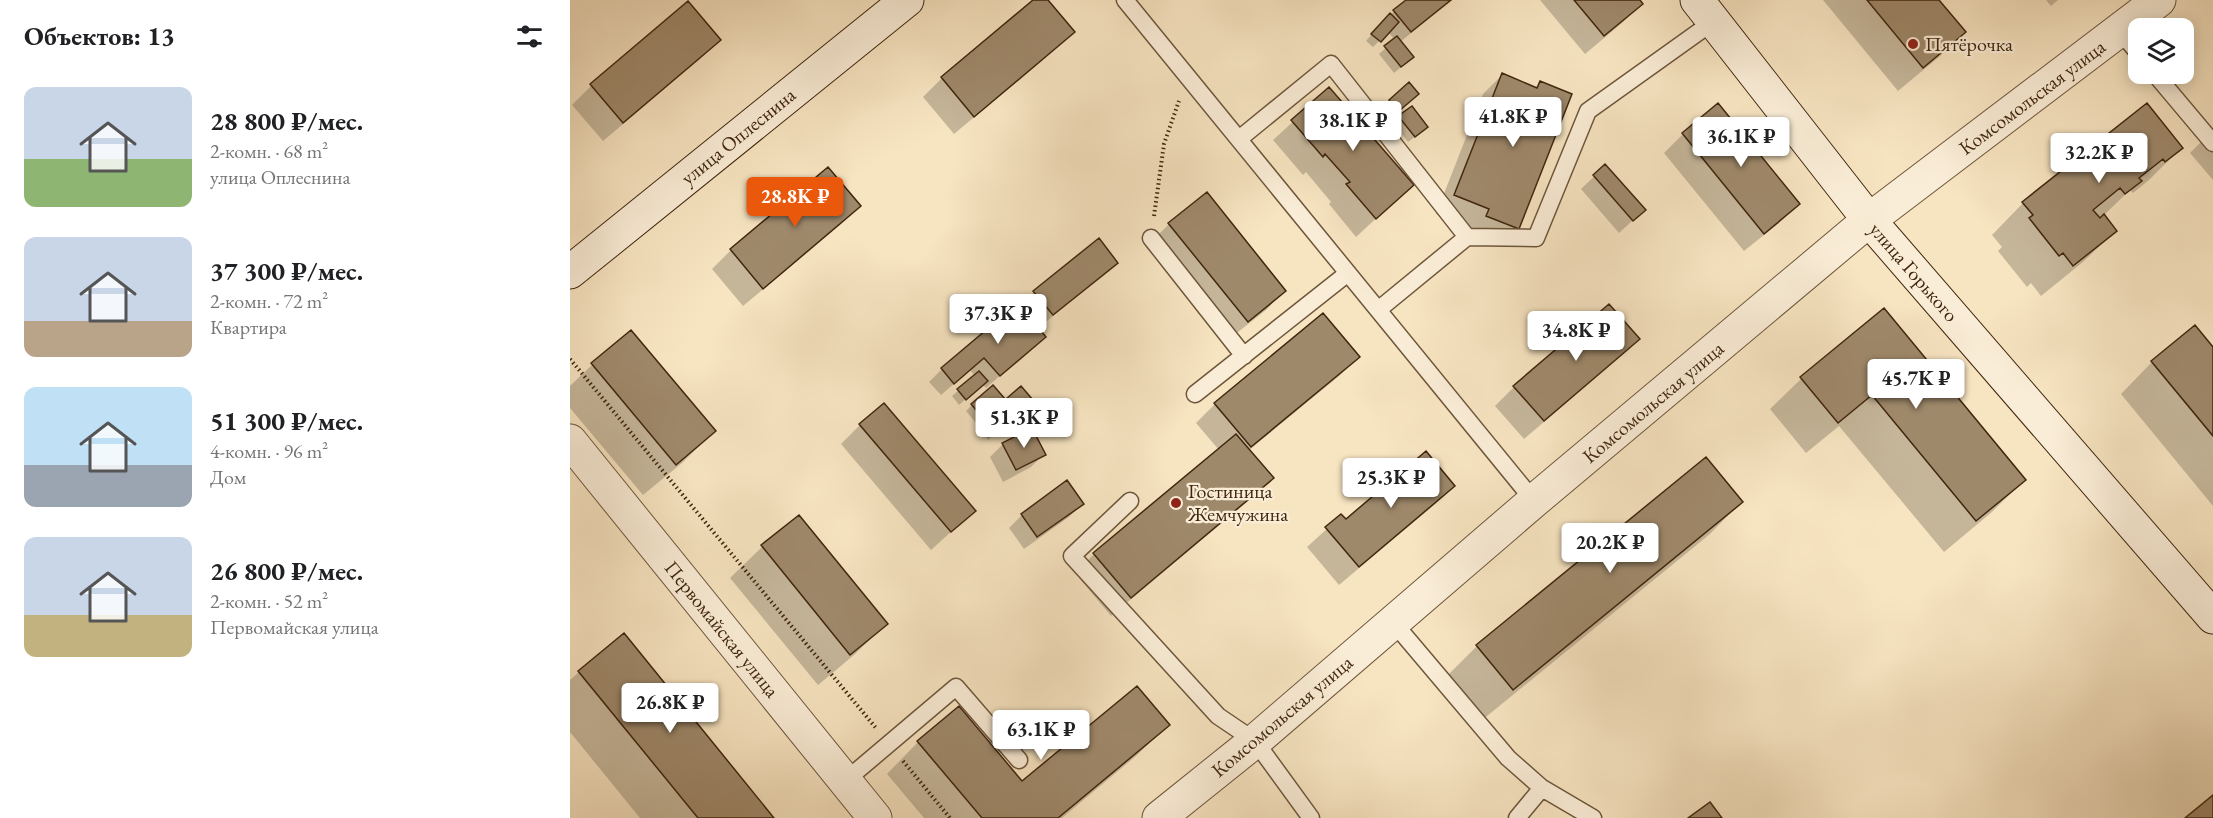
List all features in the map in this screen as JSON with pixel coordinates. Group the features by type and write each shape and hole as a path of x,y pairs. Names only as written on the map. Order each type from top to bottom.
{"street":[{"name":"улица Оплеснина","path":"570,272 907,0"},
{"name":"Комсомольская улица","path":"2147,18 2160,0"},
{"name":"улица Горького","path":"1706,10 1869,220 2213,617"},
{"name":"Комсомольская улица","path":"1159,818 1255,741 1534,501 1869,220 2128,43"},
{"name":"Первомайская улица","path":"570,441 875,818"}],"lane":[{"path":"1125,0 1534,501"},
{"path":"1378,310 1467,237 1536,238 1588,111 1706,10"},
{"path":"1239,139 1331,64 1467,237"},
{"path":"2163,84 2213,143"},
{"path":"1151,238 1244,356"},
{"path":"1195,394 1348,273"},
{"path":"1130,501 1072,556 1218,716 1255,741 1311,818"},
{"path":"1393,622 1508,758 1542,788 1593,818"},
{"path":"845,781 956,687 1019,760"},
{"path":"1517,818 1542,788"}],"path":[{"path":"1151,238 1164,144 1178,104 1185,74"},
{"path":"570,358 950,818"}],"building":[{"path":"1033,0 1048,0 1075,32 974,117 941,77"},
{"path":"1406,0 1451,0 1411,32 1393,10"},
{"path":"1574,0 1640,0 1643,4 1604,36"},
{"path":"1867,0 1939,0 1966,32 1923,68"},
{"path":"688,1 721,40 623,123 590,84"},
{"path":"1390,13 1399,22 1381,42 1371,34"},
{"path":"1397,36 1414,57 1401,67 1384,46"},
{"path":"1502,73 1537,88 1540,81 1572,94 1519,229 1486,216 1489,209 1454,195"},
{"path":"1409,82 1419,94 1399,111 1389,100"},
{"path":"1329,87 1414,185 1376,219 1346,184 1350,182 1325,154 1323,157 1291,120"},
{"path":"1718,103 1800,204 1764,234 1682,133"},
{"path":"2147,103 2183,148 2165,162 2163,159 2139,178 2142,181 2125,194 2120,188 2093,210 2100,218 2104,214 2117,231 2073,266 2063,253 2059,256 2029,218 2033,215 2022,202"},
{"path":"1412,106 1428,127 1415,137 1398,116"},
{"path":"1605,164 1646,210 1633,221 1593,175"},
{"path":"828,167 861,206 763,289 730,249"},
{"path":"1207,192 1286,291 1248,322 1168,223"},
{"path":"1099,238 1118,263 1053,315 1033,291"},
{"path":"1018,303 1046,337 1000,376 984,358 954,384 941,368"},
{"path":"1609,304 1640,339 1544,421 1513,386"},
{"path":"1884,308 2026,480 1976,521 1872,395 1838,423 1800,377"},
{"path":"1323,313 1360,357 1251,447 1214,403"},
{"path":"2195,325 2213,347 2213,436 2151,361"},
{"path":"631,330 716,431 676,465 591,363"},
{"path":"979,371 988,381 966,400 957,389"},
{"path":"993,385 1005,399 983,418 971,404"},
{"path":"1021,386 1039,407 1023,419 1006,399"},
{"path":"884,403 976,511 951,532 859,424"},
{"path":"1008,408 1016,418 995,435 987,425"},
{"path":"1032,428 1046,455 1016,470 1002,443"},
{"path":"1236,434 1274,478 1131,598 1093,553"},
{"path":"1426,451 1455,486 1359,567 1325,527 1341,514 1346,519"},
{"path":"1706,457 1743,502 1513,690 1476,645"},
{"path":"1067,480 1084,504 1037,537 1021,514"},
{"path":"799,515 888,624 850,655 761,545"},
{"path":"624,633 774,818 698,818 578,671"},
{"path":"1137,686 1170,725 1058,818 982,818 917,741 959,706 1022,781"},
{"path":"2213,795 2213,818 2185,818"},
{"path":"1710,802 1722,818 1688,818"}],"place":[{"name":"Пятёрочка","path":"1913,44"},
{"name":"Гостиница Жемчужина","path":"1176,503"}]}
